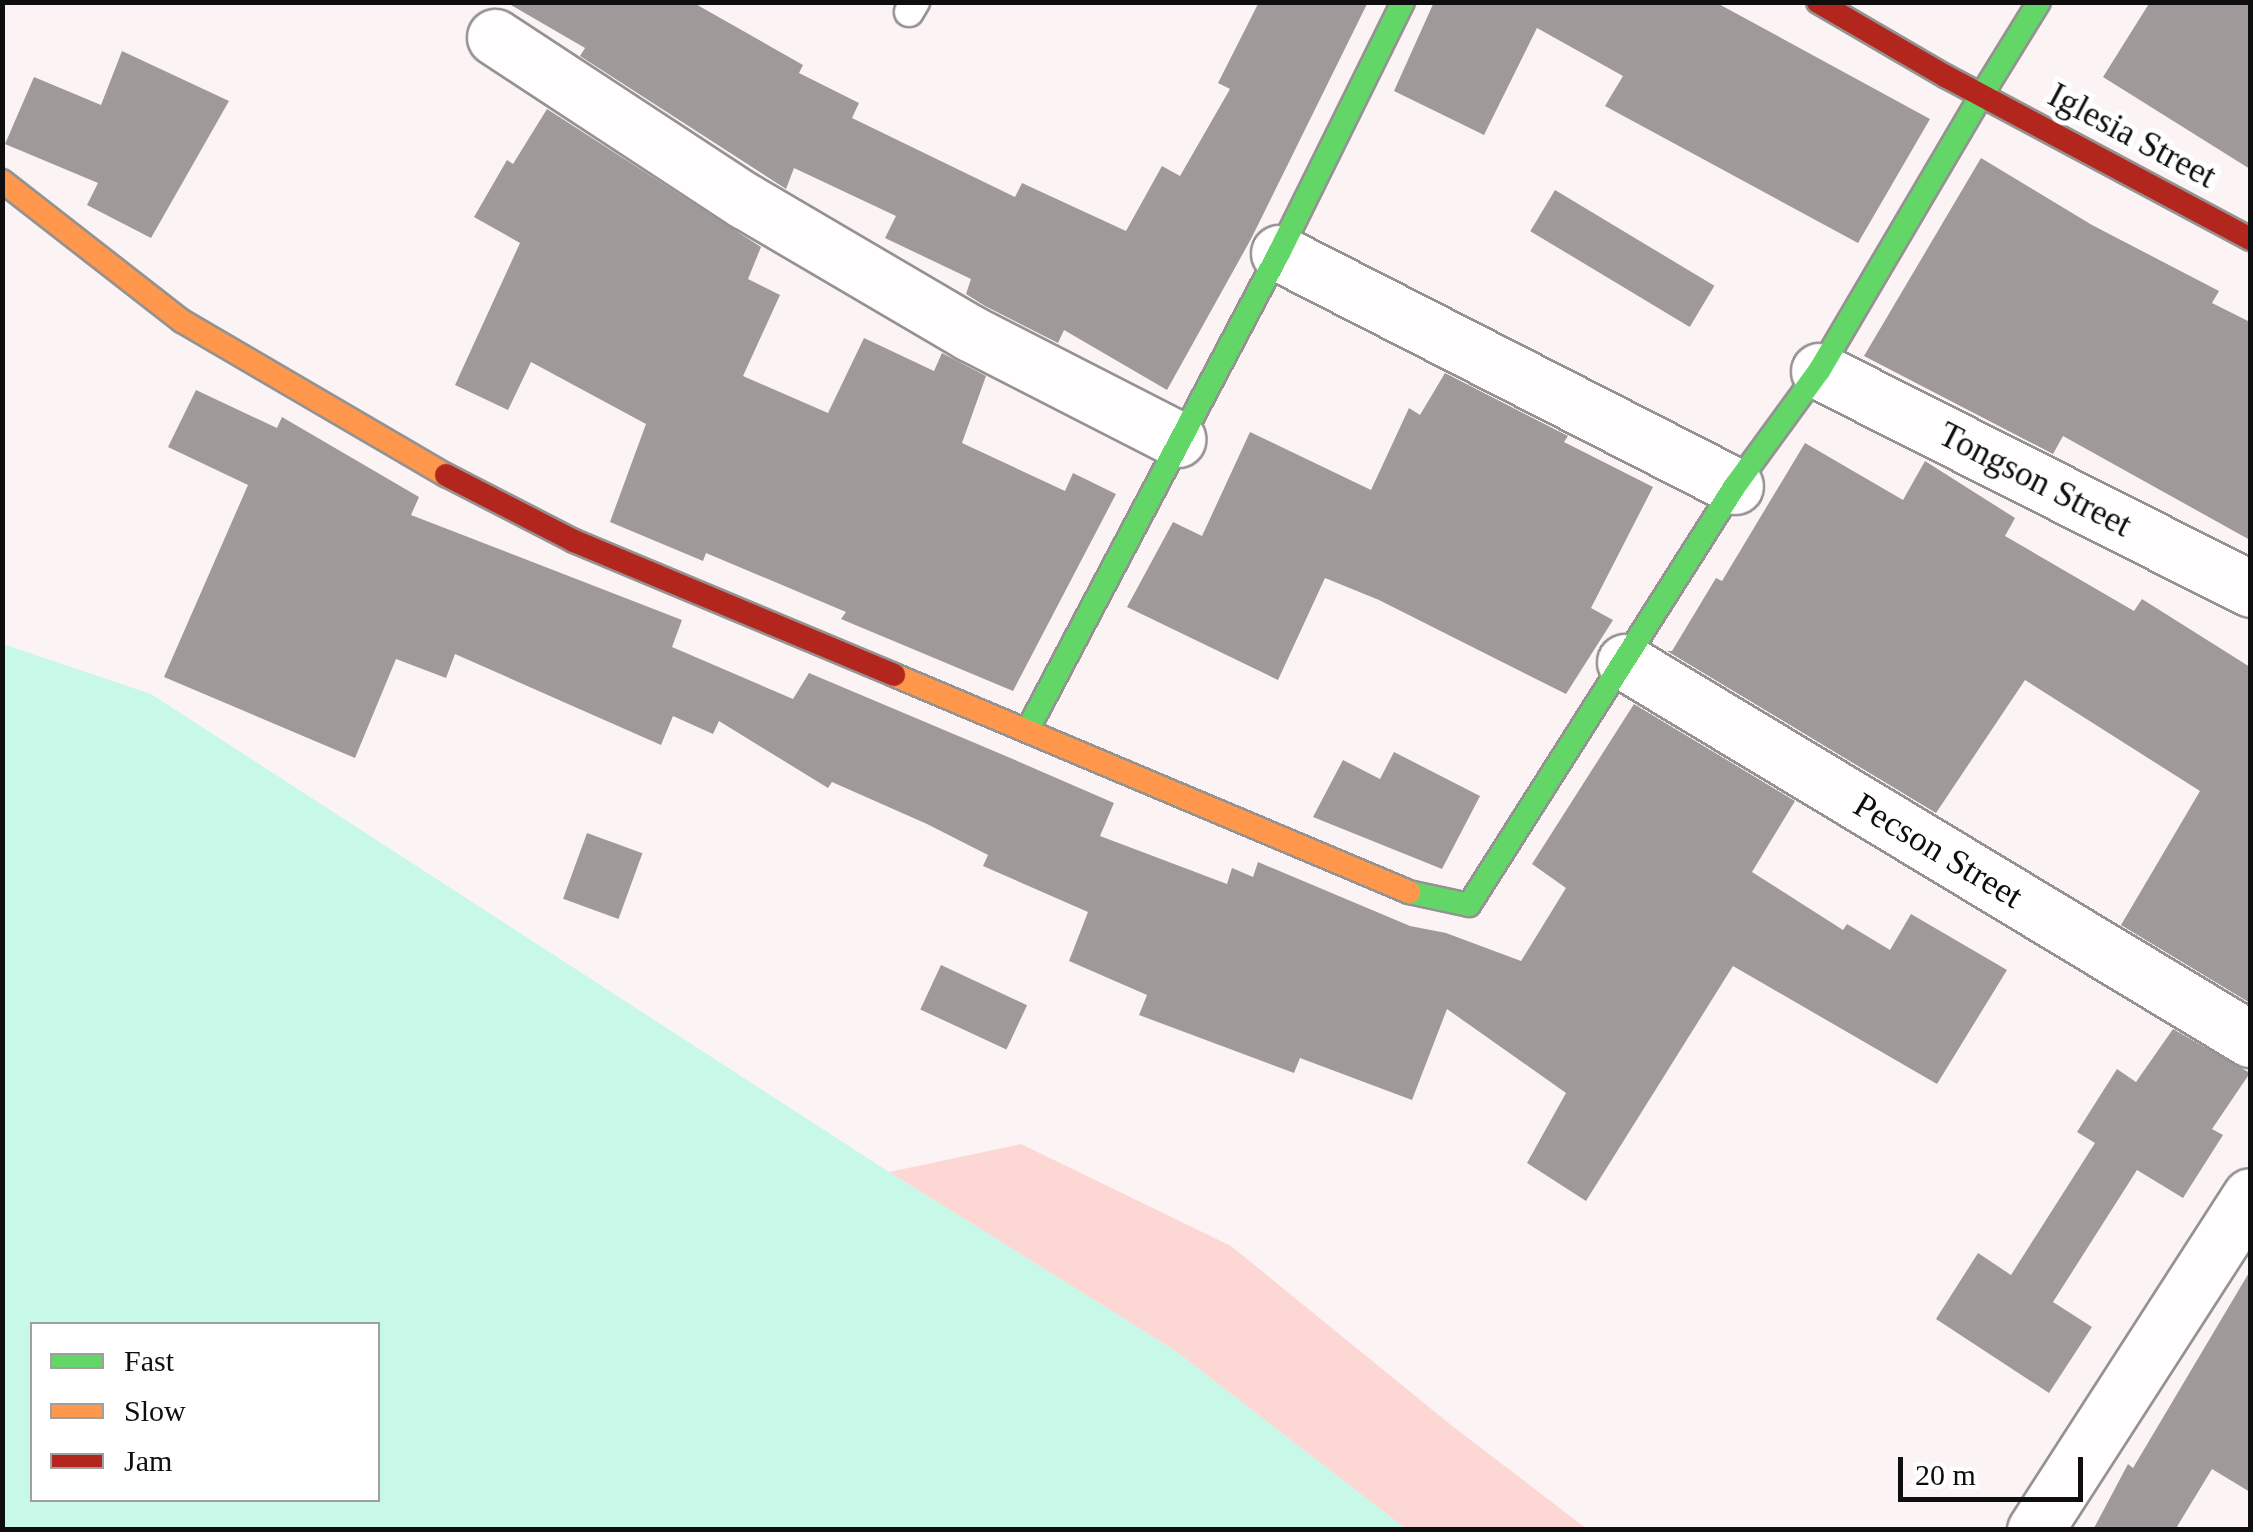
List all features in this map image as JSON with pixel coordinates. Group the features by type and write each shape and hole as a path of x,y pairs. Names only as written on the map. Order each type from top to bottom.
{"street":[{"path":"1028,729 1177,439 1279,252 1403,2"},
{"name":"Iglesia Street","path":"1818,2 1981,96 2250,239"},
{"path":"2,181 182,320 414,460 574,541 1422,897 1469,905 1735,486 1819,370 2038,2"},
{"path":"496,38 745,201 970,333 1177,439"},
{"path":"1279,252 1735,486"},
{"name":"Tongson Street","path":"1819,370 2250,589"},
{"name":"Pecson Street","path":"1625,662 2250,1039"},
{"path":"2035,1530 2250,1196"}],"sand":[{"path":"1021,1144 1231,1246 1451,1425 1587,1529 1406,1529 1174,1350 889,1172"}],"shaded area":[{"path":"3,644 151,694 889,1172 1174,1350 1406,1529 3,1529"}],"building":[{"path":"506,2 692,2 803,65 799,73 859,103 852,118 1015,197 1022,183 1126,231 1162,166 1180,176 1230,89 1218,83 1259,2 1368,2 1251,239 1167,390 1064,330 1058,343 985,306 966,294 971,279 885,238 896,216 794,168 786,189 580,56 585,48"},
{"path":"1434,2 1715,2 1930,119 1858,243 1605,106 1623,76 1537,28 1484,135 1394,91"},
{"path":"2150,2 2250,2 2250,169 2103,77"},
{"path":"122,51 229,101 151,238 87,205 98,183 5,144 34,77 101,105"},
{"path":"547,109 761,247 748,279 780,295 743,376 828,413 864,338 934,371 942,353 986,376 962,443 1065,491 1073,473 1116,494 1013,691 841,619 846,612 706,553 703,561 610,522 646,424 531,362 508,410 455,385 520,243 474,217 507,160 513,164"},
{"path":"1981,158 2092,225 2219,291 2212,303 2250,322 2250,540 2063,436 2053,454 1864,356"},
{"path":"1555,190 1714,286 1690,327 1530,231"},
{"path":"1445,373 1568,436 1564,442 1653,487 1591,608 1613,620 1566,694 1379,600 1325,578 1278,680 1127,607 1173,522 1202,536 1250,432 1371,490 1409,408 1420,415"},
{"path":"196,390 277,428 282,417 419,497 411,515 682,620 672,647 793,699 809,673 1001,754 1114,803 1100,836 1227,884 1232,868 1253,877 1258,862 1410,926 1446,933 1521,961 1566,888 1532,864 1634,704 1795,801 1752,872 1843,930 1847,924 1890,950 1911,914 2007,970 1937,1084 1733,966 1586,1201 1527,1163 1566,1093 1447,1009 1412,1100 1300,1058 1294,1073 1139,1015 1147,995 1069,961 1088,912 983,866 988,855 927,824 832,782 828,788 719,721 713,734 673,716 661,745 455,654 446,678 396,659 355,758 164,677 248,485 168,447"},
{"path":"1805,443 1903,500 1925,461 2015,518 2005,536 2134,611 2142,599 2250,667 2250,1003 2121,925 2200,791 2025,680 1936,813 1667,651 1672,651 1716,578 1722,581"},
{"path":"1394,752 1480,796 1442,869 1313,817 1343,760 1380,779"},
{"path":"587,833 642,853 619,919 563,899"},
{"path":"941,965 1027,1005 1006,1050 920,1009"},
{"path":"2173,1029 2250,1073 2212,1129 2223,1135 2183,1198 2137,1170 2053,1302 2092,1327 2049,1393 1936,1319 1978,1253 2011,1275 2095,1143 2077,1132 2117,1069 2136,1082"},
{"path":"2250,1271 2250,1492 2212,1469 2175,1530 2093,1530 2128,1464 2133,1468"}],"traffic: fast":[{"path":"1028,729 1279,253 1403,2"},
{"path":"1981,96 2039,2"},
{"path":"1409,892 1469,905 1735,486 1819,371 1981,96"}],"traffic: slow":[{"path":"2,181 182,321 446,475"},
{"path":"894,675 1409,892"}],"traffic: jam":[{"path":"1818,2 1947,77 2250,239"},
{"path":"446,475 574,541 894,675"}]}
